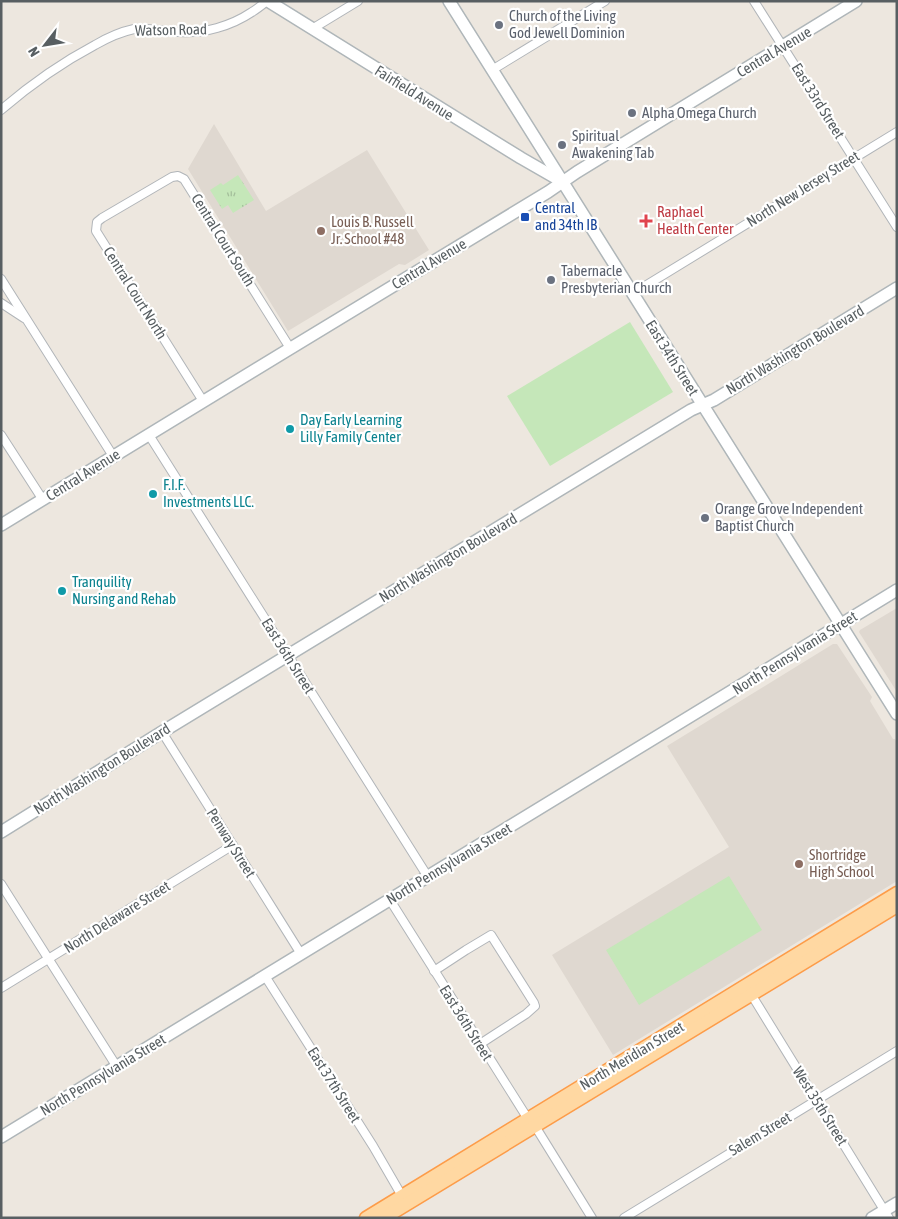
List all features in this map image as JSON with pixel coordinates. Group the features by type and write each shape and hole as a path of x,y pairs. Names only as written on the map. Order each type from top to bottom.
{"main road":[{"name":"North Meridian Street","path":"384,1218 532,1122 897,893"},
{"name":"North Meridian Street","path":"366,1218 751,994 897,906"}],"street":[{"name":"Fairfield Avenue","path":"267,1 562,182"},
{"name":"Watson Road","path":"1,110 57,67 82,51 118,34 142,28 182,33 206,30 237,20 251,13 267,1"},
{"path":"312,29 358,1"},
{"name":"East 34th Street","path":"449,1 897,714"},
{"path":"492,70 605,1"},
{"name":"East 33rd Street","path":"754,1 897,227"},
{"name":"Central Avenue","path":"1,526 548,192 577,172 856,1"},
{"name":"North New Jersey Street","path":"632,294 897,132"},
{"name":"Central Court South","path":"136,198 172,177 179,176 186,180 290,348"},
{"name":"Central Court North","path":"136,198 99,220 96,231 203,401"},
{"path":"1,279 113,456"},
{"name":"North Washington Boulevard","path":"1,832 691,410 714,400 897,288"},
{"path":"1,303 28,321"},
{"path":"1,435 43,500"},
{"name":"East 36th Street","path":"149,435 428,877"},
{"name":"North Pennsylvania Street","path":"1,1137 897,590"},
{"name":"Penway Street","path":"162,732 301,954"},
{"name":"North Delaware Street","path":"1,988 233,845"},
{"path":"1,884 117,1067"},
{"name":"East 36th Street","path":"390,900 592,1218"},
{"path":"434,972 492,935 535,1006 480,1044"},
{"name":"East 37th Street","path":"265,976 374,1148 402,1196"},
{"name":"West 35th Street","path":"751,994 887,1214"},
{"name":"Salem Street","path":"624,1218 897,1051"},
{"path":"872,1218 887,1214 897,1203"}],"shaded area":[{"name":"Louis B. Russell Jr. School #48","path":"214,124 266,211 367,150 429,250 405,265 399,264 288,331 188,169"},
{"path":"897,608 897,692 859,632"},
{"name":"Shortridge High School","path":"833,644 837,644 872,697 870,701 897,743 897,881 613,1055 552,955 729,847 667,746"}],"green space":[{"path":"238,175 254,200 233,213 228,205 222,209 210,190 221,183 223,185"},
{"path":"630,322 673,392 550,466 507,396"},
{"path":"729,876 762,930 639,1005 606,950"}],"place":[{"name":"Church of the Living God Jewell Dominion","path":"499,25"},
{"name":"Alpha Omega Church","path":"632,113"},
{"name":"Spiritual Awakening Tab","path":"562,145"},
{"name":"Central and 34th IB","path":"525,217"},
{"name":"Raphael Health Center","path":"646,221"},
{"name":"Louis B. Russell Jr. School #48","path":"321,231"},
{"name":"Tabernacle Presbyterian Church","path":"551,280"},
{"name":"Day Early Learning Lilly Family Center","path":"290,429"},
{"name":"F.I.F. Investments LLC.","path":"153,494"},
{"name":"Orange Grove Independent Baptist Church","path":"705,518"},
{"name":"Tranquility Nursing and Rehab","path":"62,591"},
{"name":"Shortridge High School","path":"799,864"}]}
